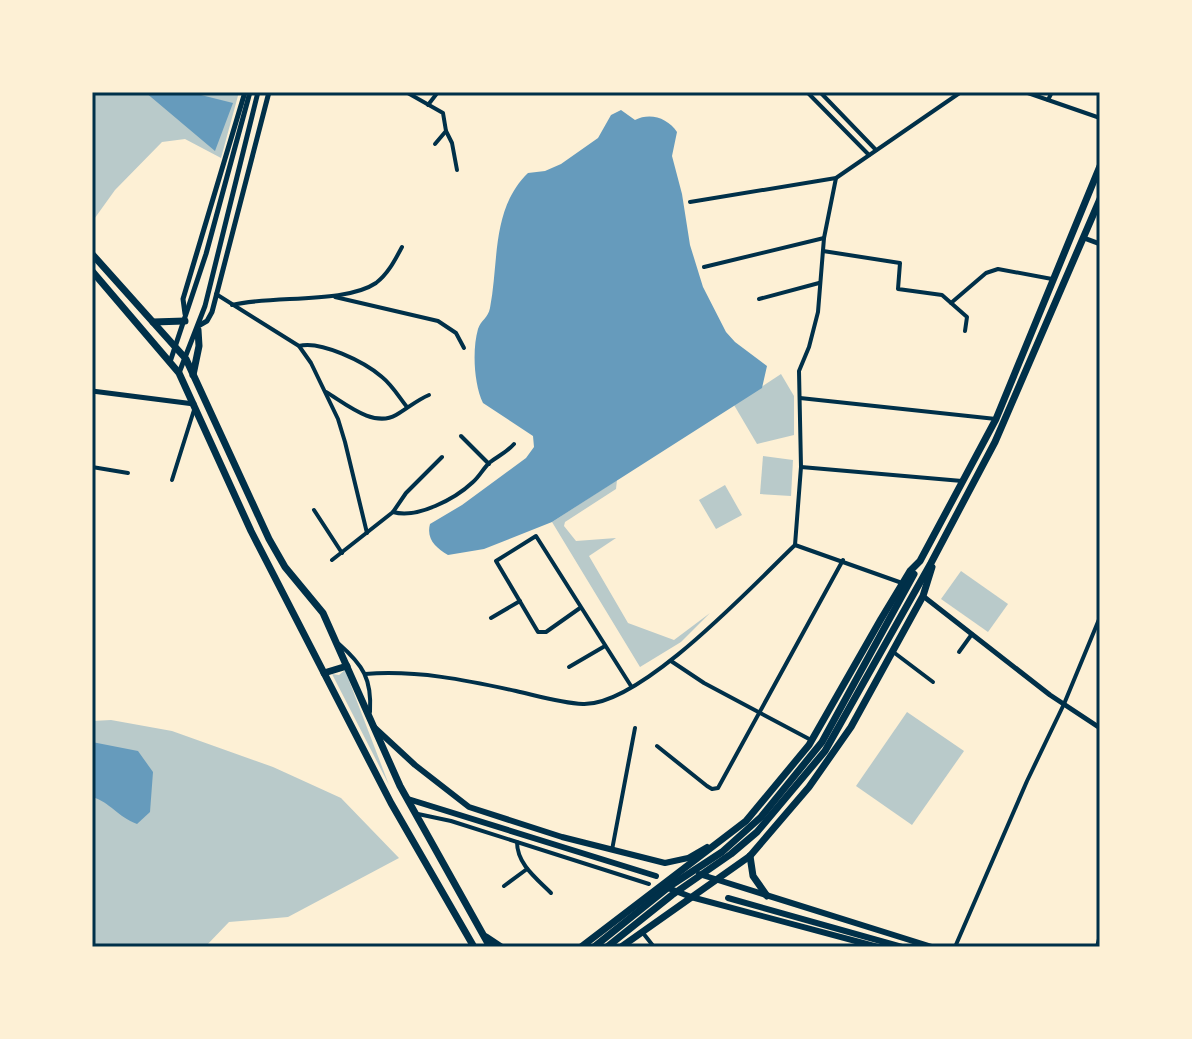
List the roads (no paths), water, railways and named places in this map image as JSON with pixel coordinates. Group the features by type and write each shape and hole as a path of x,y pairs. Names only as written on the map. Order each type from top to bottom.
{"main road":[{"path":"607,947 757,832 825,751 920,561 996,419 1100,166"},
{"path":"594,947 670,886 722,852 761,817 822,742 931,563 995,442 1100,199"},
{"path":"92,254 186,359 269,539 285,567 323,613 408,799 490,947"},
{"path":"92,271 179,373 251,531 391,803 472,945"},
{"path":"104,286 113,277"},
{"path":"153,322 186,320"},
{"path":"193,376 199,328"},
{"path":"581,947 746,821 811,740 903,583 920,561"},
{"path":"621,947 750,856 809,787 851,727 923,596 931,575 931,563"},
{"path":"324,673 347,666"},
{"path":"373,726 460,803 562,837 665,863 688,858 723,841"},
{"path":"408,799 656,876"},
{"path":"750,856 753,876 767,896"},
{"path":"682,868 932,947"},
{"path":"660,885 691,897 878,947"},
{"path":"728,898 902,947"},
{"path":"482,933 501,947"}],"street":[{"path":"170,362 186,320 247,92"},
{"path":"179,373 199,328 258,92"},
{"path":"199,328 212,312 269,92"},
{"path":"406,92 443,113 457,170"},
{"path":"428,105 438,92"},
{"path":"807,92 869,155"},
{"path":"820,92 876,150"},
{"path":"690,202 836,178 961,92"},
{"path":"1025,92 1100,118"},
{"path":"1048,100 1052,92"},
{"path":"435,144 446,131"},
{"path":"365,674 430,674 582,704 611,698 671,661 795,545 801,467 799,371 818,312 824,238 836,178"},
{"path":"704,267 824,238"},
{"path":"1084,238 1100,244"},
{"path":"232,305 255,299 333,296 376,283 395,262 402,247"},
{"path":"823,251 895,260 901,265 898,289 942,295 967,317 965,331"},
{"path":"951,303 986,273 998,269 1054,279"},
{"path":"759,299 819,283"},
{"path":"216,294 299,346 311,363 345,442 367,533"},
{"path":"333,296 438,321 456,333 464,348"},
{"path":"299,346 310,344 331,350 373,370 407,407"},
{"path":"324,390 374,418 391,417 429,395"},
{"path":"92,391 195,404 172,480"},
{"path":"800,398 996,419"},
{"path":"461,436 489,464"},
{"path":"393,512 413,513 445,500 471,484 514,444"},
{"path":"332,560 393,512 406,493 442,457"},
{"path":"92,467 128,473"},
{"path":"801,467 964,481"},
{"path":"314,510 342,553"},
{"path":"580,608 542,633 538,632 496,561 536,536 631,686"},
{"path":"795,545 903,583"},
{"path":"657,746 707,786 718,788 843,560"},
{"path":"923,596 1100,728"},
{"path":"491,618 521,601"},
{"path":"955,947 1100,617"},
{"path":"959,652 972,634"},
{"path":"337,643 359,662 365,674 371,698 369,715"},
{"path":"569,667 605,646"},
{"path":"892,651 933,682"},
{"path":"671,661 758,713 811,740"},
{"path":"612,850 635,728"},
{"path":"416,814 451,821 649,884"},
{"path":"517,842 519,856 527,869 551,893"},
{"path":"504,886 527,869"},
{"path":"641,931 654,947"},
{"path":"1097,947 1100,935"}],"water":[{"path":"145,92 189,92 233,103 215,151"},
{"path":"621,110 635,120 658,118 669,123 677,132 672,156 690,245 703,287 726,332 767,366 762,388 552,522 484,549 448,555 433,542 429,534 430,524 462,505 526,458 534,447 533,436 483,403 476,377 476,337 490,308 498,237 508,203 528,173 545,171 561,164 598,138 611,115"},
{"path":"92,742 138,751 153,772 150,812 137,824 92,797"}]}
